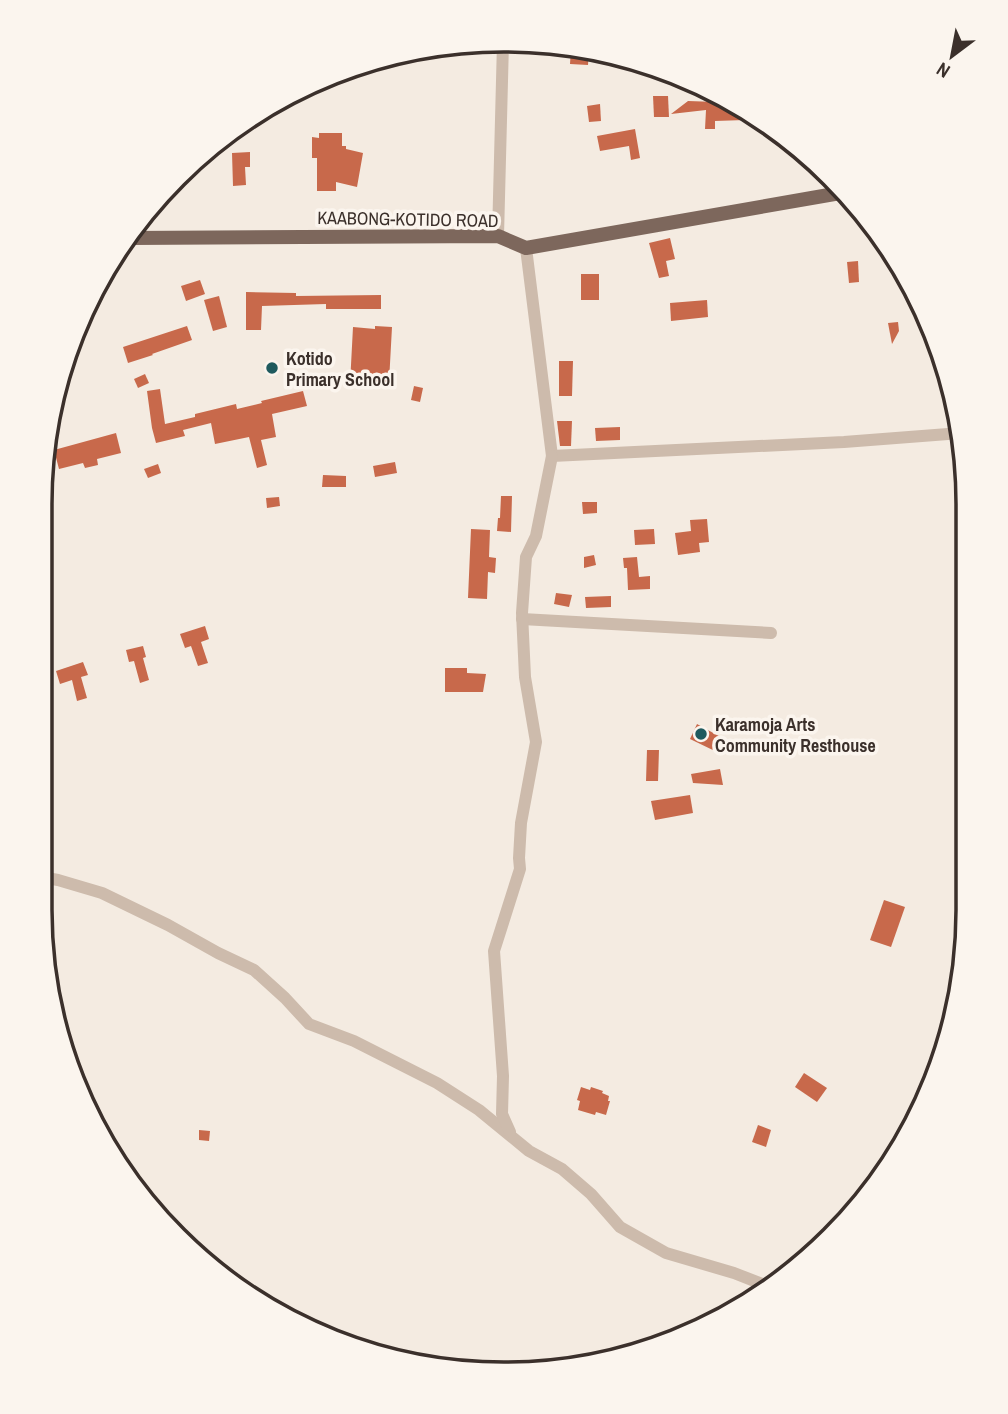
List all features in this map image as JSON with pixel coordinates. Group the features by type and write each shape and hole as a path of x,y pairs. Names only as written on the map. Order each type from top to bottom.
{"main road":[{"path":"526,248 832,194"},
{"name":"KAABONG-KOTIDO ROAD","path":"140,238 498,236 526,248"}],"street":[{"path":"498,236 503,52"},
{"path":"512,1137 502,1114 503,1076 494,951 520,869 521,823 536,742 525,677 522,619 526,556 536,536 552,456 526,248"},
{"path":"552,456 844,442 950,434"},
{"path":"522,619 771,633"},
{"path":"52,879 102,893 254,970 309,1024 354,1041 438,1083 479,1110 529,1151 562,1169 591,1194 620,1227 666,1253 758,1283"}],"building":[{"path":"570,57 588,60 588,65 570,64"},
{"path":"653,96 668,96 669,117 654,117"},
{"path":"688,101 709,102 741,120 715,121 715,129 705,129 706,110 671,114"},
{"path":"600,104 601,121 589,122 587,106"},
{"path":"635,129 640,158 631,160 629,146 600,151 597,136"},
{"path":"319,133 342,133 342,146 363,153 357,187 336,182 336,191 317,191 317,158 312,158 312,137 319,138"},
{"path":"250,152 250,167 245,167 246,185 233,186 232,153"},
{"path":"670,238 675,259 666,261 669,276 659,278 649,243"},
{"path":"858,261 859,282 849,283 847,262"},
{"path":"581,274 599,274 599,300 581,300"},
{"path":"200,280 205,294 186,301 181,286"},
{"path":"246,292 296,293 296,296 381,295 381,309 326,309 326,304 262,306 261,330 246,330"},
{"path":"219,296 227,327 213,331 204,300"},
{"path":"707,300 708,317 671,321 670,303"},
{"path":"898,322 899,331 892,344 888,323"},
{"path":"187,326 192,340 128,363 123,347"},
{"path":"375,326 392,327 389,382 367,381 367,385 350,384 353,327 375,329"},
{"path":"559,361 573,361 572,396 559,396"},
{"path":"145,374 149,383 138,388 134,379"},
{"path":"414,386 423,388 420,402 411,400"},
{"path":"160,389 165,424 236,404 237,409 303,391 307,406 272,414 276,437 261,440 267,465 257,468 249,437 215,444 211,423 183,430 185,436 156,443 147,391"},
{"path":"557,421 572,421 571,446 560,446"},
{"path":"620,427 620,440 596,441 595,428"},
{"path":"116,433 121,453 97,459 98,465 85,468 83,463 59,469 56,450"},
{"path":"395,462 397,473 375,477 373,466"},
{"path":"158,464 161,473 148,478 144,469"},
{"path":"323,475 346,476 346,487 322,487"},
{"path":"501,496 512,496 511,532 497,531"},
{"path":"279,497 280,506 267,508 266,498"},
{"path":"582,502 597,502 597,513 583,514"},
{"path":"707,519 709,542 699,543 700,552 678,555 675,533 691,531 690,520"},
{"path":"471,529 490,530 489,557 496,558 495,573 488,572 487,599 468,598"},
{"path":"654,529 655,544 635,545 634,530"},
{"path":"594,555 596,565 584,568 584,557"},
{"path":"637,557 639,577 650,576 650,589 628,590 627,568 624,568 623,558"},
{"path":"556,593 572,595 569,607 554,604"},
{"path":"611,596 611,607 586,608 585,597"},
{"path":"205,626 209,639 201,642 208,663 198,666 191,646 185,648 180,634"},
{"path":"143,646 149,680 140,683 134,661 129,662 126,650"},
{"path":"83,662 88,675 81,677 87,698 77,701 72,680 60,684 56,671"},
{"path":"445,668 467,668 467,673 486,674 483,692 445,692"},
{"path":"697,724 726,740 719,753 690,739"},
{"path":"647,750 659,750 658,781 646,781"},
{"path":"720,769 723,785 693,783 691,774"},
{"path":"690,795 693,813 655,820 651,801"},
{"path":"884,900 905,907 891,947 870,940"},
{"path":"804,1073 827,1088 817,1102 795,1087"},
{"path":"581,1087 590,1090 591,1087 609,1096 606,1115 578,1110 580,1101 577,1100"},
{"path":"758,1125 771,1130 766,1147 752,1142"},
{"path":"199,1130 210,1131 209,1141 199,1140"}],"place":[{"name":"Kotido Primary School","path":"272,368"},
{"name":"Karamoja Arts Community Resthouse","path":"701,734"}]}
